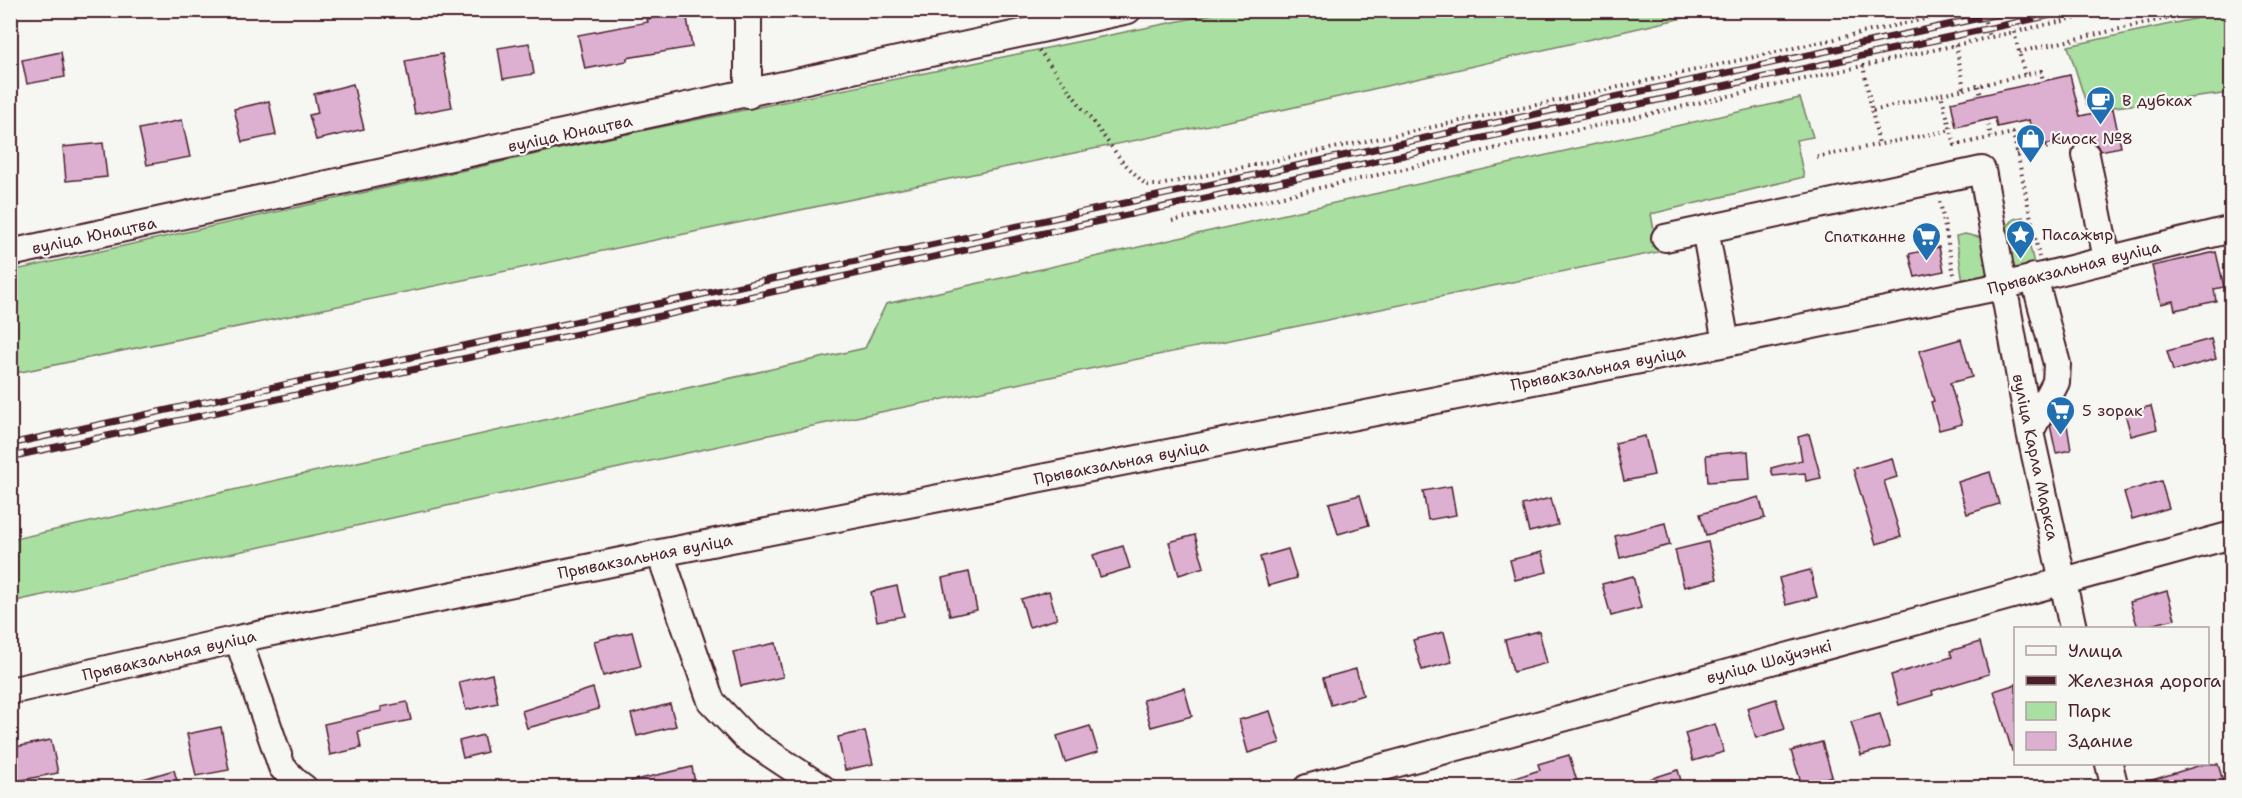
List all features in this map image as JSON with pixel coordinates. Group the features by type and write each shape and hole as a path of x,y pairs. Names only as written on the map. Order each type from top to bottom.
{"street":[{"path":"748,10 748,95"},
{"name":"вуліца Юнацтва","path":"10,253 748,95 1128,10"},
{"path":"2078,148 2107,259"},
{"name":"вуліца Карла Маркса","path":"1935,180 1982,170 2030,432 2073,627"},
{"path":"1665,238 1935,180"},
{"name":"Прывакзальная вуліца","path":"10,691 238,639 660,553 1959,295 2232,229"},
{"path":"1705,230 1726,342"},
{"path":"2030,432 2056,382 2057,364 2034,277"},
{"name":"вуліца Шаўчэнкі","path":"1307,788 2232,536"},
{"path":"660,553 711,701 745,737 822,788"},
{"path":"238,639 282,767 304,788"},
{"path":"2109,765 2115,788"}],"path":[{"path":"1026,33 1122,161 1146,185 1160,185 1583,95 1965,10"},
{"path":"1982,10 1989,37"},
{"path":"1172,221 2112,10"},
{"path":"2019,52 2202,10"},
{"path":"2014,32 2025,75"},
{"path":"1863,65 1879,144"},
{"path":"1964,89 2041,71 2043,81"},
{"path":"1978,86 1981,95"},
{"path":"1872,111 1941,94"},
{"path":"1987,120 1991,137"},
{"path":"1816,157 1951,130"},
{"path":"2018,155 2078,148"},
{"path":"1935,180 1959,295"}],"green space":[{"path":"1228,11 1713,11 1286,109 11,374 11,271 636,132"},
{"path":"2231,11 2231,93 2115,107 2087,106 2068,46"},
{"path":"1800,98 1813,137 1796,140 1804,177 1651,214 1658,252 764,436 11,602 10,540 865,348 886,304"},
{"path":"2023,217 2035,268 2019,270 2008,267 2002,232 2014,219"},
{"path":"1965,234 1983,238 1989,272 1979,278 1963,282 1956,236"}],"building":[{"path":"686,12 692,47 627,58 627,61 585,69 578,35 648,22 647,19"},
{"path":"529,43 534,74 503,79 498,48"},
{"path":"61,52 65,77 27,84 22,60"},
{"path":"442,54 452,107 415,114 405,61"},
{"path":"2070,75 2080,116 2113,109 2121,147 2100,151 2097,145 2089,141 2088,135 2035,147 2029,120 1997,127 1995,118 1956,127 1951,102"},
{"path":"353,84 364,129 316,140 309,115 318,113 314,94"},
{"path":"269,101 276,135 242,142 234,109"},
{"path":"182,120 190,157 147,165 139,129"},
{"path":"103,143 107,177 66,181 63,147"},
{"name":"Спатканне","path":"1939,247 1944,271 1915,277 1909,254"},
{"path":"2216,252 2224,287 2214,289 2216,301 2175,310 2173,301 2161,304 2152,266"},
{"path":"1961,339 1972,377 1950,383 1962,424 1939,430 1931,402 1934,401 1919,351"},
{"path":"2211,339 2216,359 2173,371 2167,351"},
{"path":"2151,406 2157,429 2131,436 2125,413"},
{"name":"5 зорак","path":"2066,419 2071,450 2056,453 2050,425 2052,422"},
{"path":"1809,434 1821,478 1806,481 1805,473 1773,476 1771,468 1802,460 1798,437"},
{"path":"1645,436 1654,475 1624,481 1615,443"},
{"path":"1748,451 1750,479 1708,482 1706,455"},
{"path":"1892,458 1897,477 1884,481 1901,537 1876,544 1853,469"},
{"path":"1990,472 1999,504 1967,514 1958,482"},
{"path":"2161,481 2169,508 2132,519 2124,492"},
{"path":"1451,486 1456,515 1428,520 1423,491"},
{"path":"1360,495 1369,525 1338,534 1329,503"},
{"path":"1759,497 1765,518 1706,535 1700,514"},
{"path":"1551,498 1558,525 1529,532 1522,505"},
{"path":"1665,523 1670,545 1620,558 1615,536"},
{"path":"1195,535 1204,567 1179,575 1169,542"},
{"path":"1708,542 1717,579 1684,587 1675,550"},
{"path":"1123,546 1130,568 1100,577 1093,555"},
{"path":"1288,549 1297,578 1268,586 1260,557"},
{"path":"1542,552 1547,572 1515,580 1510,560"},
{"path":"1810,570 1817,597 1786,605 1779,578"},
{"path":"969,572 977,610 950,616 942,578"},
{"path":"1633,576 1641,608 1611,616 1602,584"},
{"path":"897,586 904,616 877,621 871,592"},
{"path":"1049,591 1057,619 1029,627 1021,599"},
{"path":"2167,591 2175,619 2138,627 2130,602"},
{"path":"1539,631 1547,663 1513,672 1505,640"},
{"path":"632,632 641,666 603,676 594,641"},
{"path":"1444,632 1452,662 1422,670 1413,640"},
{"path":"1980,642 1989,674 1932,691 1933,695 1899,705 1891,675 1952,657 1950,651"},
{"path":"776,643 783,677 741,686 733,652"},
{"path":"1356,669 1363,695 1331,705 1323,678"},
{"path":"492,674 498,703 466,710 459,682"},
{"path":"2014,685 2014,750 2012,751 1994,691"},
{"path":"593,688 599,709 527,728 522,711"},
{"path":"1184,688 1192,716 1151,727 1143,700"},
{"path":"1776,699 1785,729 1756,738 1747,708"},
{"path":"407,702 411,720 358,731 361,748 330,755 324,724 382,711 381,707"},
{"path":"670,704 676,726 637,736 631,714"},
{"path":"1270,711 1280,743 1248,753 1239,720"},
{"path":"1880,714 1890,747 1861,755 1851,722"},
{"path":"1715,724 1724,752 1693,761 1685,733"},
{"path":"1090,726 1098,752 1065,762 1057,736"},
{"path":"221,727 229,770 196,776 187,734"},
{"path":"865,731 873,764 845,770 838,737"},
{"path":"483,735 487,752 463,758 459,741"},
{"path":"51,740 58,773 17,781 10,748"},
{"path":"1822,742 1832,776 1802,785 1791,751"},
{"path":"1569,755 1579,788 1496,788 1495,784 1540,770 1538,764"},
{"path":"2218,764 2225,788 2139,788 2139,784 2201,765"},
{"path":"692,767 696,788 632,788 631,781"},
{"path":"174,770 179,788 130,788 129,783"},
{"path":"1678,770 1683,788 1635,788 1634,784"}],"railway":[{"path":"10,444 2017,10"},
{"path":"10,457 2074,10"}],"place":[{"name":"В дубках","path":"2101,126"},
{"name":"Киоск №8","path":"2030,164"},
{"name":"Пасажыр","path":"2021,260"},
{"name":"Спатканне","path":"1927,262"},
{"name":"5 зорак","path":"2061,436"}]}
